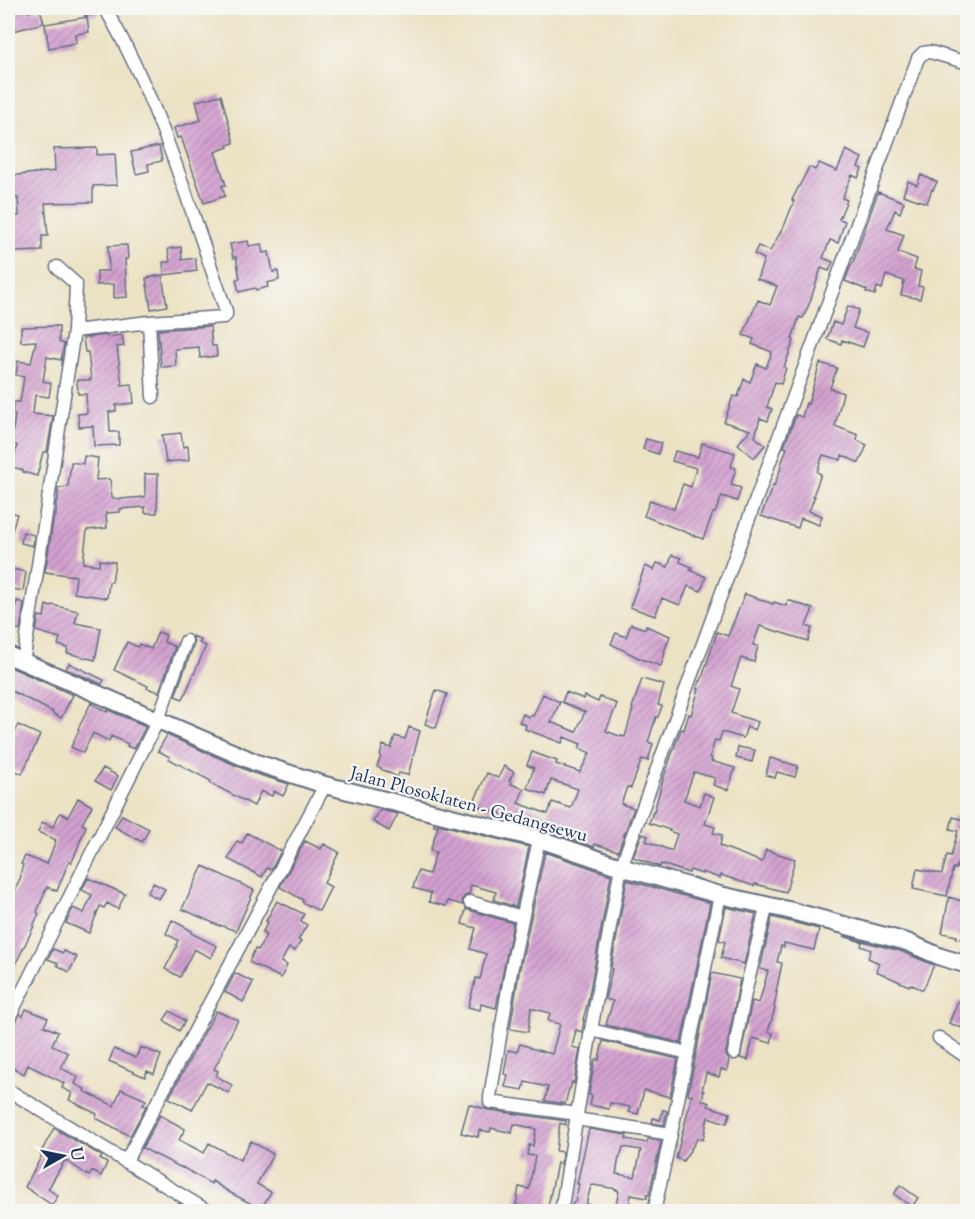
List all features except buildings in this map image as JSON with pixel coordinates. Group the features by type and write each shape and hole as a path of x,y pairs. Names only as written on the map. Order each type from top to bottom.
{"main road":[{"name":"Jalan Plosoklaten - Gedangsewu","path":"8,656 257,763 325,785 539,839 621,867 720,895 907,942 941,957 968,965"}],"street":[{"path":"74,331 226,315 152,100 105,8"},
{"path":"561,1212 621,867 918,58 923,53 930,52 968,63"},
{"path":"23,663 74,331 76,284 57,267"},
{"path":"149,322 153,397"},
{"path":"8,1020 158,720 186,641"},
{"path":"126,1161 325,785"},
{"path":"539,839 511,971 490,1102 672,1134"},
{"path":"654,1212 720,895"},
{"path":"470,902 522,916"},
{"path":"734,1053 745,993 767,905"},
{"path":"591,1030 688,1053"},
{"path":"939,1038 968,1058"},
{"path":"8,1090 209,1212"}]}
